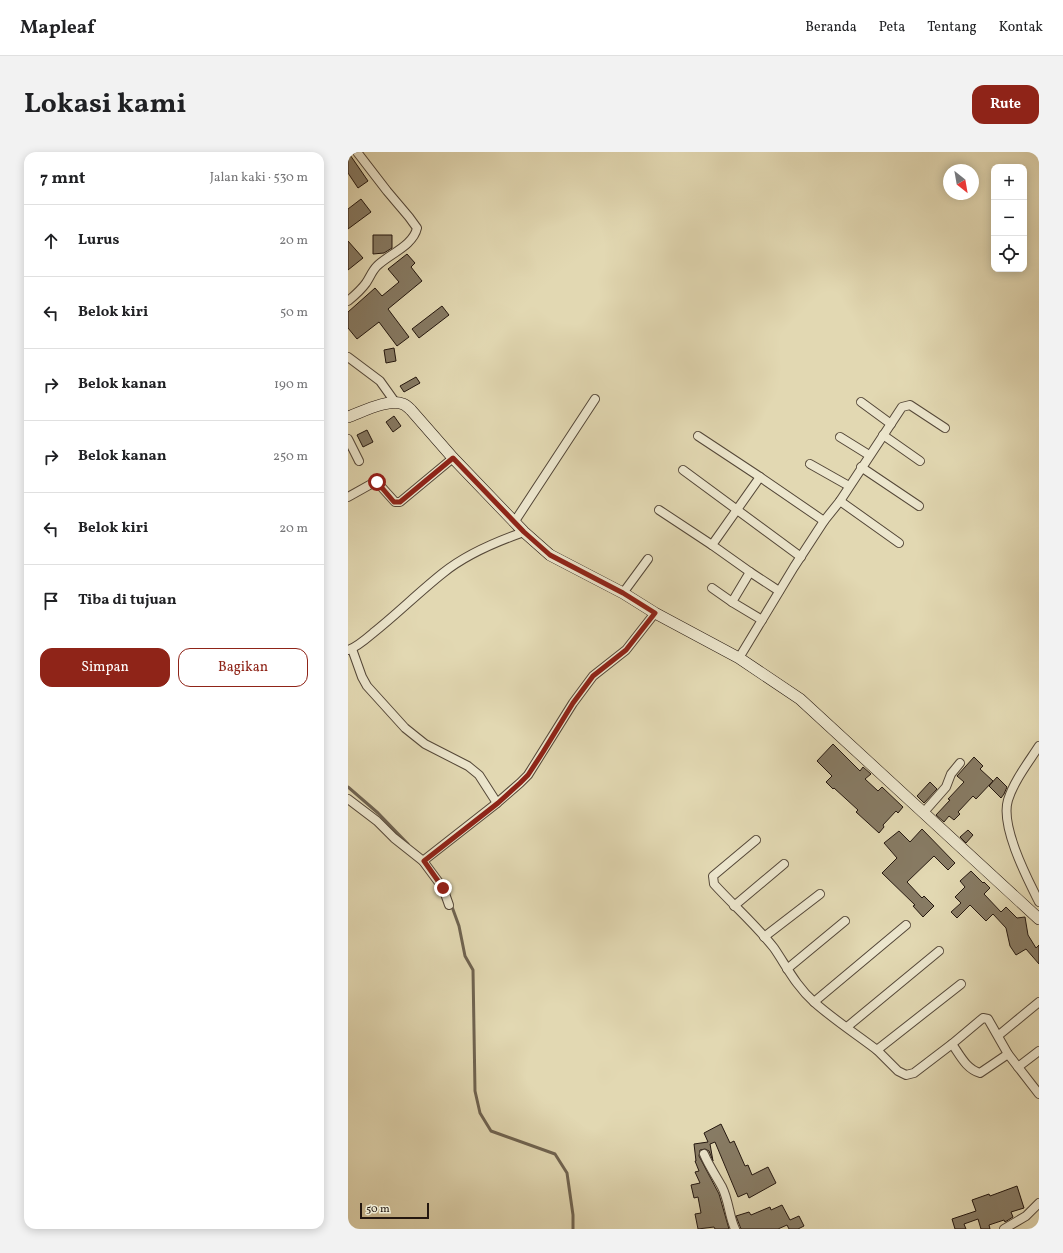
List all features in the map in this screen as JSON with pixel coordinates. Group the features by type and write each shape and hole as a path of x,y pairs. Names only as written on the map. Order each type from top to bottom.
{"street":[{"path":"348,301 365,284 370,274 377,266 411,239 416,233 417,228 410,216 387,191 357,152"},
{"path":"348,358 380,381 395,402"},
{"path":"515,521 595,399"},
{"path":"348,417 384,404 395,402 404,404 524,532 550,555 623,593 655,613 739,658 800,699 1039,919"},
{"path":"861,402 890,424"},
{"path":"739,658 824,521 840,501 902,407 910,405 945,428"},
{"path":"883,435 920,461"},
{"path":"698,436 824,521"},
{"path":"840,437 869,455"},
{"path":"348,439 360,461"},
{"path":"348,497 377,482 394,502 400,502 453,458"},
{"path":"810,464 849,486"},
{"path":"862,467 919,506"},
{"path":"683,470 801,557"},
{"path":"712,545 760,477"},
{"path":"840,501 899,543"},
{"path":"659,510 779,592"},
{"path":"498,803 479,775 468,766 425,744 405,728 367,686 350,649 386,623 444,572 464,559 506,538 524,532"},
{"path":"623,593 648,559"},
{"path":"732,602 750,572"},
{"path":"712,588 762,620"},
{"path":"424,861 498,803 528,775 573,703 593,676 626,650 655,613"},
{"path":"1039,746 1008,798 1006,814 1008,831 1028,881 1039,902"},
{"path":"924,812 946,787 952,774 960,763"},
{"path":"348,799 377,821 394,838 424,861 443,888 449,905"},
{"path":"756,840 713,876 714,884 764,937 774,949 800,988 814,1002 877,1050 898,1071 906,1075 910,1075 985,1017 988,1018 1008,1054 1039,1094"},
{"path":"734,906 784,864"},
{"path":"764,937 820,894"},
{"path":"787,969 845,921"},
{"path":"814,1002 906,925"},
{"path":"847,1027 939,951"},
{"path":"877,1050 961,984"},
{"path":"998,1035 1039,1002"},
{"path":"952,1044 968,1067 974,1072 980,1073 1008,1054"},
{"path":"1018,1067 1039,1051"},
{"path":"704,1154 722,1187 730,1207 733,1224 736,1229"},
{"path":"1004,1229 1026,1216 1034,1210 1039,1203"}],"building":[{"path":"348,152 368,181 358,188 348,173"},
{"path":"361,199 371,212 348,229 348,209"},
{"path":"373,235 392,235 392,248 384,253 373,254"},
{"path":"348,241 363,258 348,270"},
{"path":"407,254 415,263 411,267 422,281 388,309 409,337 397,346 379,322 357,339 348,328 348,312 375,288 382,296 399,282 388,269"},
{"path":"442,306 449,315 419,338 412,329"},
{"path":"394,348 396,361 386,363 384,350"},
{"path":"416,377 420,383 404,392 400,386"},
{"path":"394,416 401,426 393,432 386,422"},
{"path":"367,430 373,442 363,447 357,435"},
{"path":"833,744 860,771 863,767 871,774 865,779 878,791 882,787 903,807 898,813 896,811 883,825 884,827 879,833 856,812 858,810 826,782 832,776 817,761"},
{"path":"974,757 983,766 980,769 993,781 976,799 973,796 958,812 960,814 954,820 949,816 944,822 936,815 950,800 948,799 964,782 957,776"},
{"path":"997,777 1007,787 1001,798 989,786"},
{"path":"930,782 937,789 924,803 917,796"},
{"path":"922,829 955,863 948,870 934,856 907,882 922,898 924,896 934,906 923,917 913,906 915,905 882,873 897,858 884,843 899,831 910,842"},
{"path":"968,830 973,835 966,843 960,837"},
{"path":"971,871 990,888 984,894 1001,912 1006,907 1017,918 1025,917 1028,935 1036,948 1039,945 1039,964 1026,949 1016,955 1010,946 1006,928 993,914 986,921 970,905 957,918 951,912 961,903 955,897 965,887 960,881"},
{"path":"721,1124 730,1143 734,1141 745,1166 748,1165 752,1175 768,1167 776,1183 749,1198 747,1193 738,1197 715,1142 710,1144 713,1161 709,1151 705,1149 700,1150 699,1156 719,1194 729,1229 715,1229 714,1227 698,1229 695,1214 701,1213 698,1197 694,1198 691,1185 700,1183 695,1172 699,1171 695,1161 694,1144 708,1142 704,1133"},
{"path":"1017,1186 1024,1208 1011,1212 1013,1217 1005,1222 1004,1220 989,1225 990,1229 981,1229 978,1219 964,1224 966,1229 955,1229 952,1219 976,1211 972,1200 989,1194 990,1196"},
{"path":"782,1205 790,1220 799,1216 804,1226 798,1229 789,1229 787,1225 778,1229 741,1229 736,1216 749,1212 751,1215 770,1207 771,1210"}],"waterway":[{"path":"348,787 378,813 408,844"},
{"path":"451,904 459,926 465,956 473,970 475,1091 480,1113 491,1131 555,1154 567,1173 573,1215 573,1229"}],"route":[{"path":"377,482 394,502 400,502 453,458 524,532 550,555 623,593 655,613 626,650 593,676 573,703 528,775 498,803 424,861 443,888"}]}
